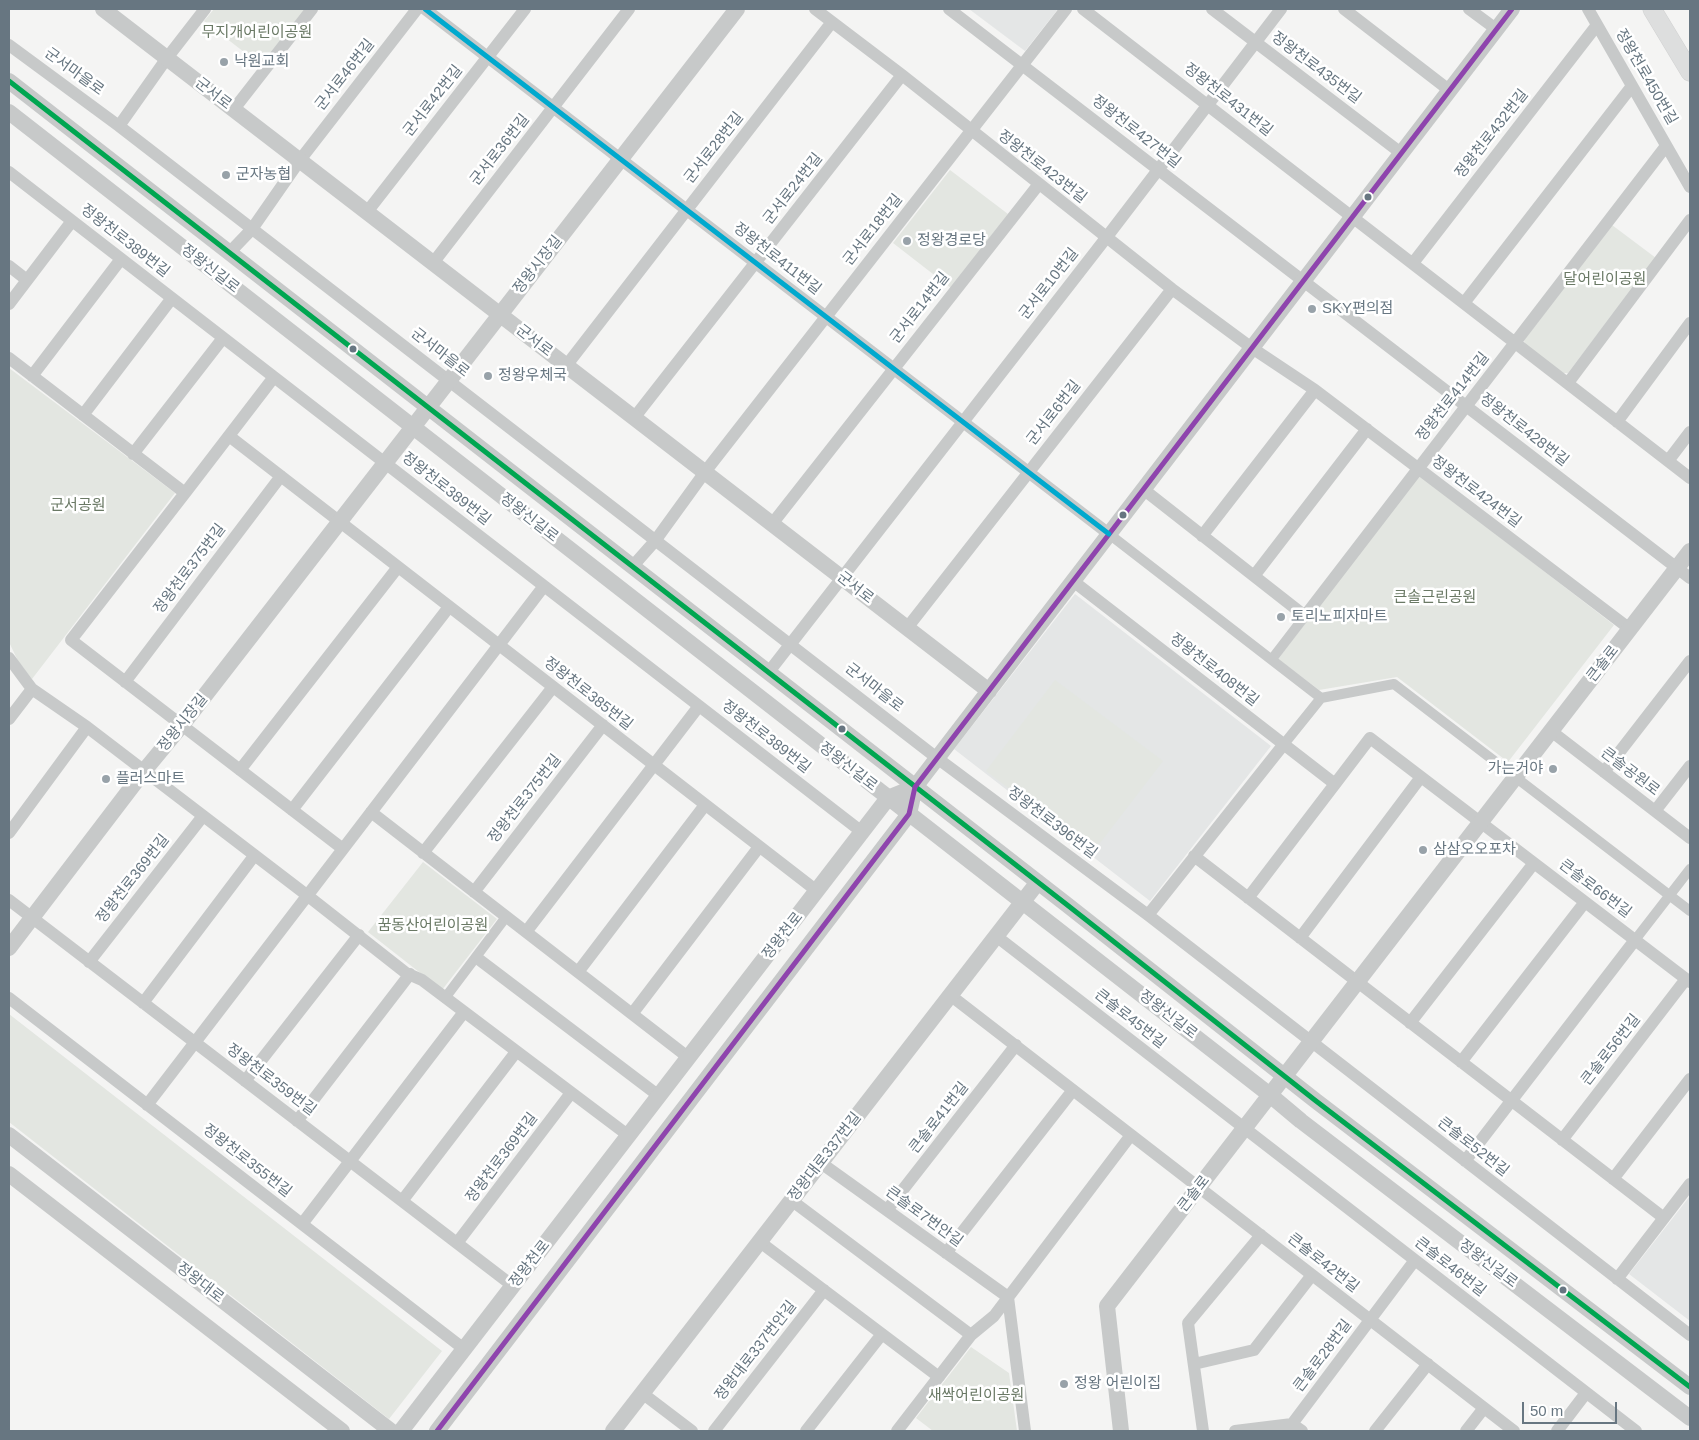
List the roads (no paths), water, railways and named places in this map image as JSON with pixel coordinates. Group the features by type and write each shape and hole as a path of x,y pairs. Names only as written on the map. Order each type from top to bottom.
{"main road":[{"path":"1652,9 1690,70"},
{"path":"1665,9 1690,70"}],"street":[{"name":"군서로","path":"103,9 988,691"},
{"path":"119,126 167,58 205,9"},
{"path":"234,110 312,9"},
{"name":"군서로46번길","path":"300,160 417,9"},
{"name":"정왕천로411번길","path":"425,9 1109,534"},
{"name":"군서로42번길","path":"367,212 525,9"},
{"name":"군서로36번길","path":"433,263 629,9"},
{"name":"정왕시장길","path":"9,948 144,771 182,725 737,9"},
{"name":"정왕천로423번길","path":"815,9 902,75 1106,238 1252,348"},
{"name":"정왕천로427번길","path":"949,9 1303,281"},
{"name":"군서로18번길","path":"705,472 1066,9"},
{"name":"정왕천로431번길","path":"1083,9 1352,217"},
{"name":"정왕천로435번길","path":"1212,9 1401,153"},
{"name":"군서로10번길","path":"842,578 1281,9"},
{"path":"1344,9 1450,90"},
{"path":"1470,9 1496,29"},
{"name":"정왕천로","path":"437,1431 909,814 915,787 1512,9"},
{"name":"정왕천로450번길","path":"1588,9 1690,187"},
{"name":"군서로28번길","path":"566,366 832,22"},
{"name":"정왕천로432번길","path":"1413,263 1597,24"},
{"name":"군서마을로","path":"9,45 119,126 937,758"},
{"name":"군서로24번길","path":"634,418 902,75"},
{"name":"정왕신길로","path":"9,81 1038,882 1284,1076 1690,1388"},
{"path":"1464,304 1632,86"},
{"name":"정왕신길로","path":"9,112 1023,902 1316,1133 1690,1418"},
{"name":"정왕천로414번길","path":"1305,616 1666,146"},
{"path":"229,253 252,229 300,160"},
{"name":"정왕천로389번길","path":"9,172 862,832"},
{"name":"군서로14번길","path":"772,524 1038,184"},
{"path":"1352,217 1690,478"},
{"path":"1568,383 1690,220"},
{"path":"9,304 72,221"},
{"path":"32,376 121,259"},
{"path":"9,266 27,280"},
{"name":"정왕천로428번길","path":"1303,281 1690,578"},
{"name":"군서로6번길","path":"907,628 1172,289"},
{"path":"83,415 172,298"},
{"path":"1617,422 1690,323"},
{"path":"134,454 223,338"},
{"name":"정왕천로424번길","path":"1252,348 1315,390 1630,629"},
{"path":"9,358 185,493"},
{"path":"274,377 71,640 343,849"},
{"path":"1202,536 1315,390"},
{"path":"1254,576 1367,429"},
{"path":"1668,461 1690,432"},
{"path":"229,436 339,522"},
{"path":"632,567 655,541 705,472"},
{"name":"정왕천로375번길","path":"125,682 281,476"},
{"path":"1143,489 1305,616 1272,659"},
{"name":"정왕천로385번길","path":"339,522 817,891"},
{"path":"1109,534 1322,698"},
{"name":"큰솔로","path":"1121,1431 1107,1306 1690,551"},
{"path":"240,770 398,567"},
{"path":"768,673 842,578"},
{"name":"정왕천로408번길","path":"1073,581 1335,784"},
{"path":"147,1105 544,586"},
{"path":"292,810 449,606"},
{"path":"9,658 32,688 87,727 410,974 422,980 629,1136"},
{"path":"1604,772 1690,661"},
{"path":"1148,915 1322,698 1394,684 1690,911"},
{"path":"423,853 552,687"},
{"path":"9,719 32,688"},
{"path":"526,932 698,706"},
{"name":"정왕천로375번길","path":"474,892 602,725"},
{"path":"9,833 87,727"},
{"name":"큰솔공원로","path":"1551,731 1690,838"},
{"path":"1248,898 1370,738 1481,822"},
{"name":"정왕천로396번길","path":"937,758 1148,915 1310,1041"},
{"path":"1655,811 1690,766"},
{"path":"1300,938 1421,777"},
{"path":"888,798 915,787"},
{"name":"정왕천로","path":"401,1431 888,798"},
{"path":"578,972 705,805"},
{"path":"371,812 689,1058"},
{"name":"정왕천로369번길","path":"89,962 203,816"},
{"name":"큰솔로66번길","path":"1481,822 1688,981"},
{"path":"632,1014 760,847"},
{"path":"143,1002 254,856"},
{"path":"1194,856 1664,1218"},
{"path":"1410,1023 1534,863"},
{"path":"1465,1162 1690,869"},
{"name":"정왕대로337번길","path":"613,1431 1038,882"},
{"name":"정왕천로359번길","path":"9,900 513,1286"},
{"path":"1461,1062 1585,902"},
{"path":"445,998 506,917"},
{"path":"245,1081 359,935"},
{"name":"큰솔로45번길","path":"996,936 1245,1128"},
{"path":"477,958 659,1096"},
{"path":"297,1121 410,974"},
{"name":"큰솔로56번길","path":"1562,1140 1688,981"},
{"path":"950,995 1199,1187"},
{"name":"정왕천로355번길","path":"9,998 464,1349"},
{"path":"302,1224 464,1012"},
{"name":"큰솔로52번길","path":"1310,1041 1690,1335"},
{"name":"큰솔로41번길","path":"887,1210 1016,1045"},
{"path":"402,1201 516,1052"},
{"path":"1613,1179 1690,1079"},
{"path":"946,1253 1073,1090"},
{"name":"정왕천로369번길","path":"457,1243 572,1093"},
{"name":"큰솔로46번길","path":"1245,1128 1636,1431"},
{"name":"정왕대로","path":"9,1135 391,1431"},
{"path":"897,1431 970,1336 994,1316 1131,1135"},
{"name":"큰솔로7번안길","path":"820,1163 1008,1297"},
{"name":"정왕대로","path":"9,1174 342,1431"},
{"path":"1617,1279 1690,1184"},
{"name":"큰솔로42번길","path":"1199,1187 1514,1431"},
{"path":"792,1200 970,1336"},
{"path":"1203,1431 1188,1323 1261,1235"},
{"path":"760,1242 939,1377"},
{"name":"큰솔로28번길","path":"1235,1431 1297,1428 1370,1320 1415,1260"},
{"path":"1194,1364 1254,1350 1312,1275"},
{"name":"정왕대로337번안길","path":"714,1431 824,1290"},
{"path":"1008,1297 1025,1431"},
{"path":"806,1431 882,1334"},
{"path":"1375,1431 1428,1364"},
{"path":"642,1393 692,1431"},
{"path":"1557,1431 1586,1393"},
{"path":"1466,1431 1484,1408"}],"place":[{"name":"낙원교회","path":"224,62"},
{"name":"군자농협","path":"226,175"},
{"name":"정왕경로당","path":"907,241"},
{"name":"SKY편의점","path":"1312,309"},
{"name":"정왕우체국","path":"488,376"},
{"name":"토리노피자마트","path":"1281,617"},
{"name":"가는거야","path":"1553,769"},
{"name":"플러스마트","path":"106,779"},
{"name":"삼삼오오포차","path":"1423,850"},
{"name":"정왕 어린이집","path":"1064,1384"}],"park label":[{"name":"무지개어린이공원","path":"257,33"},
{"name":"달어린이공원","path":"1605,280"},
{"name":"군서공원","path":"78,506"},
{"name":"큰솔근린공원","path":"1435,598"},
{"name":"꿈동산어린이공원","path":"433,926"},
{"name":"새싹어린이공원","path":"976,1396"}]}
